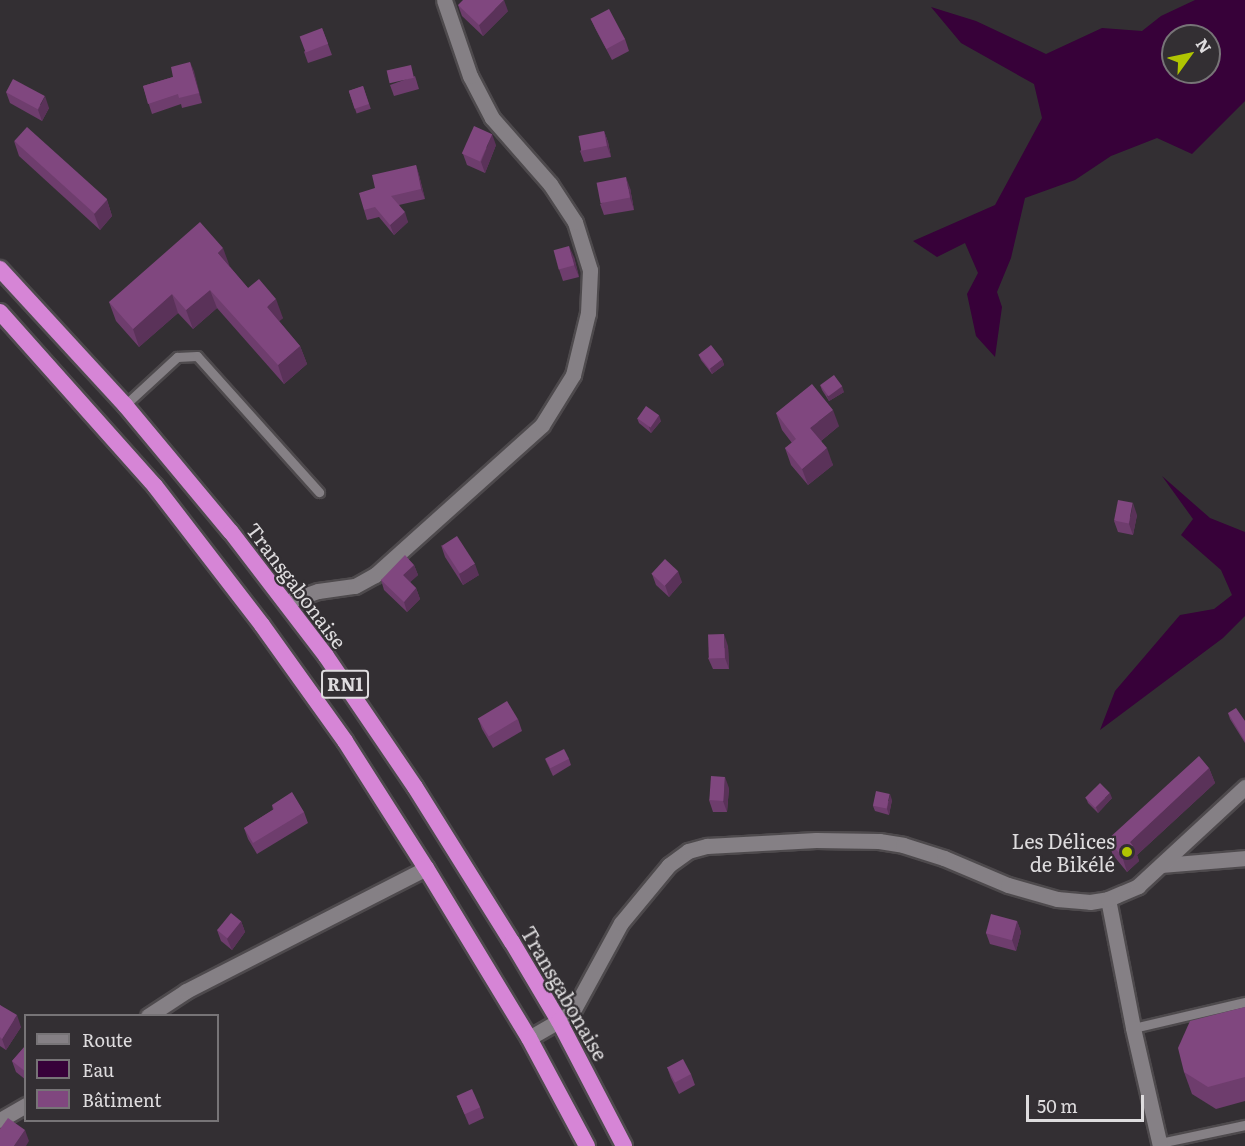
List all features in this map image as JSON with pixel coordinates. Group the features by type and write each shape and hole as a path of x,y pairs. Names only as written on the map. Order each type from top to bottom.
{"highway":[{"name":"Transgabonaise","path":"0,269 125,405 286,602 402,768 559,1021 624,1146"},
{"name":"RN1","path":"0,312 155,486 254,615 345,741 426,868 529,1038 587,1146"}],"street":[{"path":"286,602 318,591 355,586 375,575 542,425 573,375 588,313 590,270 575,222 550,184 492,118 470,76 444,0"},
{"path":"529,1038 573,1011 621,923 669,864 688,851 707,846 816,840 879,841 924,851 1008,885 1057,900 1090,902 1108,899 1137,886 1162,865 1206,820 1245,787"},
{"path":"1162,865 1245,858"},
{"path":"151,1014 186,991 426,868"},
{"path":"1108,899 1133,1028 1160,1145"},
{"path":"0,1120 24,1106"}],"lane":[{"path":"125,405 177,357 197,356 319,492"},
{"path":"1133,1028 1245,1002"},
{"path":"1160,1145 1245,1125"}],"water":[{"path":"1195,0 1245,0 1245,101 1192,154 1157,138 1111,156 1075,180 1025,198 1011,258 997,292 1002,307 995,357 976,336 967,294 978,273 965,243 937,257 913,241 995,205 1042,118 1034,84 961,43 931,7 976,21 1046,54 1102,28 1142,31 1161,16"},
{"path":"1162,476 1210,518 1245,532 1245,616 1223,638 1100,730 1115,691 1180,615 1214,609 1232,595 1221,570 1181,535 1193,519"}],"building":[{"path":"463,0 504,0 479,25 458,5"},
{"path":"609,9 625,39 606,49 590,19"},
{"path":"322,28 328,44 306,52 300,37"},
{"path":"190,62 199,93 179,98 178,94 148,104 143,86 173,77 171,67"},
{"path":"411,65 414,78 390,83 387,71"},
{"path":"13,79 45,96 38,109 6,92"},
{"path":"363,86 369,104 355,109 349,91"},
{"path":"474,126 492,134 480,162 462,153"},
{"path":"27,127 107,199 95,213 14,141"},
{"path":"604,131 607,146 581,151 578,136"},
{"path":"416,165 421,189 391,196 405,212 390,225 375,207 364,210 359,193 375,188 372,175"},
{"path":"626,177 630,198 601,203 597,183"},
{"path":"200,222 223,248 218,253 248,288 259,279 276,299 267,307 300,346 278,365 210,290 186,310 172,294 133,329 109,302"},
{"path":"569,246 574,265 559,269 554,250"},
{"path":"711,345 722,359 709,369 698,355"},
{"path":"834,375 842,386 828,396 820,385"},
{"path":"812,384 833,410 810,428 827,448 802,469 785,448 796,439 776,413"},
{"path":"646,406 659,415 651,427 637,418"},
{"path":"1118,500 1133,503 1129,523 1114,521"},
{"path":"457,536 475,564 460,573 442,546"},
{"path":"405,555 414,565 403,575 416,588 404,602 381,580"},
{"path":"665,559 678,571 665,586 651,574"},
{"path":"724,634 725,658 709,659 708,635"},
{"path":"507,701 518,719 489,737 478,719"},
{"path":"1236,708 1245,721 1245,741 1228,713"},
{"path":"564,749 569,759 550,768 545,759"},
{"path":"1199,756 1209,768 1130,842 1133,846 1122,856 1107,840"},
{"path":"711,776 725,777 723,801 709,800"},
{"path":"1100,783 1110,793 1095,808 1085,798"},
{"path":"876,791 890,794 887,809 873,806"},
{"path":"292,792 304,812 253,843 244,828 274,809 272,805"},
{"path":"231,913 241,921 227,938 217,930"},
{"path":"991,914 1017,921 1012,940 986,933"},
{"path":"0,1005 17,1015 2,1039 0,1037"},
{"path":"1245,1007 1245,1077 1208,1087 1184,1072 1178,1048 1190,1021"},
{"path":"24,1047 24,1070 12,1061"},
{"path":"683,1059 691,1074 675,1082 667,1067"},
{"path":"472,1089 480,1107 465,1114 456,1096"},
{"path":"8,1118 25,1130 14,1146 0,1146 0,1129"}],"place":[{"name":"Les Délices de Bikélé","path":"1127,852"}]}
